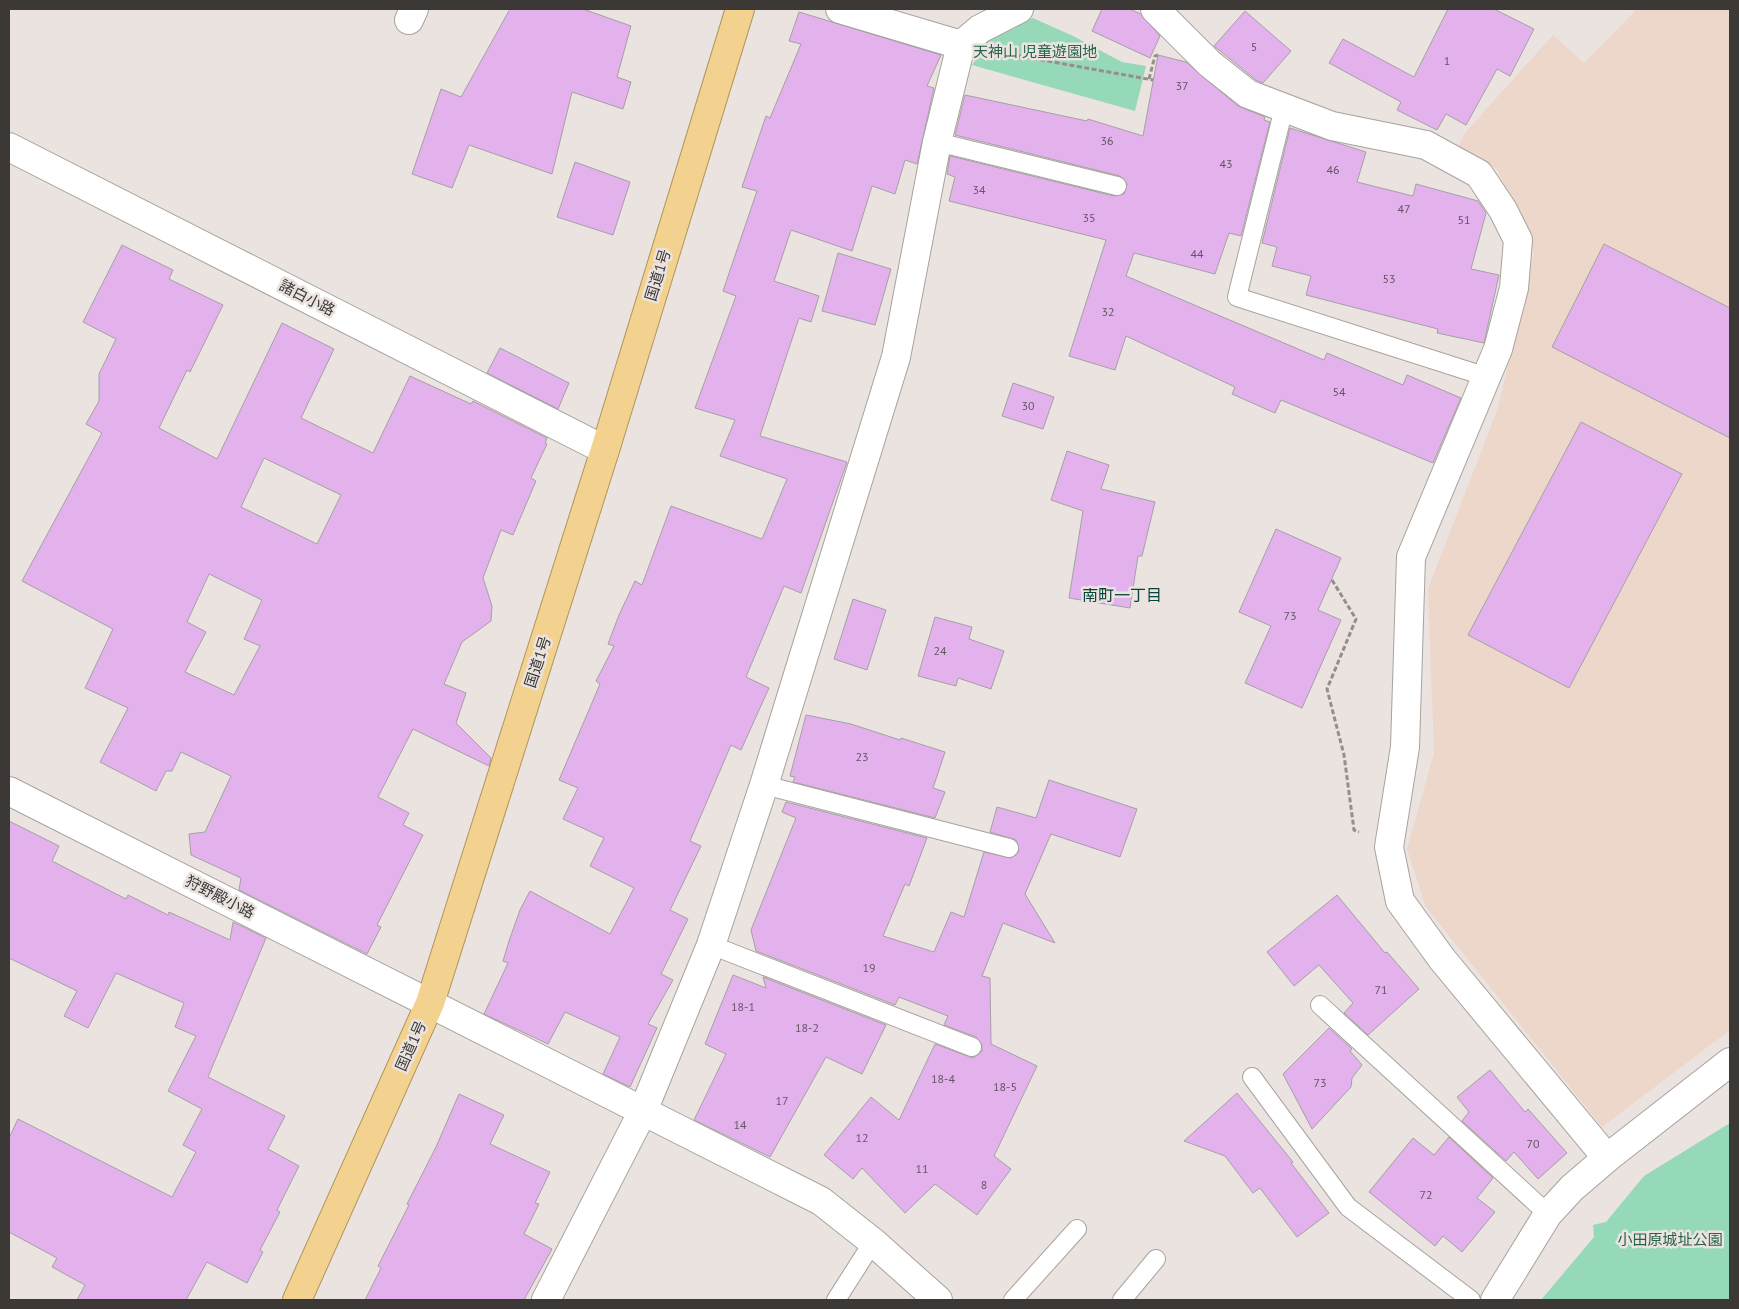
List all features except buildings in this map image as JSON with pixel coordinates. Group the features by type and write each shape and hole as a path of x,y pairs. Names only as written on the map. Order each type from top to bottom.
{"highway":[{"name":"国道1号","path":"297,1300 430,1002 605,450 740,9"}],"street":[{"path":"840,9 977,28 1019,9"},
{"path":"1156,9 1210,64 1248,94 1332,126 1426,145 1479,174 1503,210 1518,240 1514,288 1498,349 1411,557 1405,747 1389,848 1400,901 1442,958 1607,1158"},
{"path":"546,1300 643,1111 711,945 764,786 896,357 937,142 977,28"},
{"name":"諸白小路","path":"9,147 605,450"},
{"name":"狩野殿小路","path":"9,790 821,1202 873,1242 938,1300"},
{"path":"1495,1300 1548,1214 1572,1188 1607,1158 1730,1062"}],"lane":[{"path":"1284,108 1237,296 1487,377"},
{"path":"937,142 1117,186"},
{"path":"764,786 1010,848"},
{"path":"711,945 972,1047"},
{"path":"1320,1005 1548,1214"},
{"path":"1252,1077 1348,1207 1471,1300"},
{"path":"1013,1300 1077,1228"},
{"path":"836,1300 873,1242"},
{"path":"1122,1300 1156,1259"}],"path":[{"path":"977,28 1054,64 1153,80"},
{"path":"1332,580 1356,619 1327,689 1344,755 1354,830 1389,848"}],"shaded area":[{"path":"1637,9 1730,9 1730,1030 1602,1127 1426,907 1407,849 1434,753 1428,589 1498,408 1534,252 1497,169 1458,148 1465,133 1553,35 1584,63"}],"green space":[{"name":"天神山 児童遊園地","path":"1033,18 1073,36 1122,62 1146,66 1135,111 972,65 993,33"},
{"name":"小田原城址公園","path":"1730,1123 1730,1300 1541,1300 1594,1237 1593,1225 1606,1222 1644,1176"}],"district":[{"name":"南町一丁目","path":"1122,595"}]}
